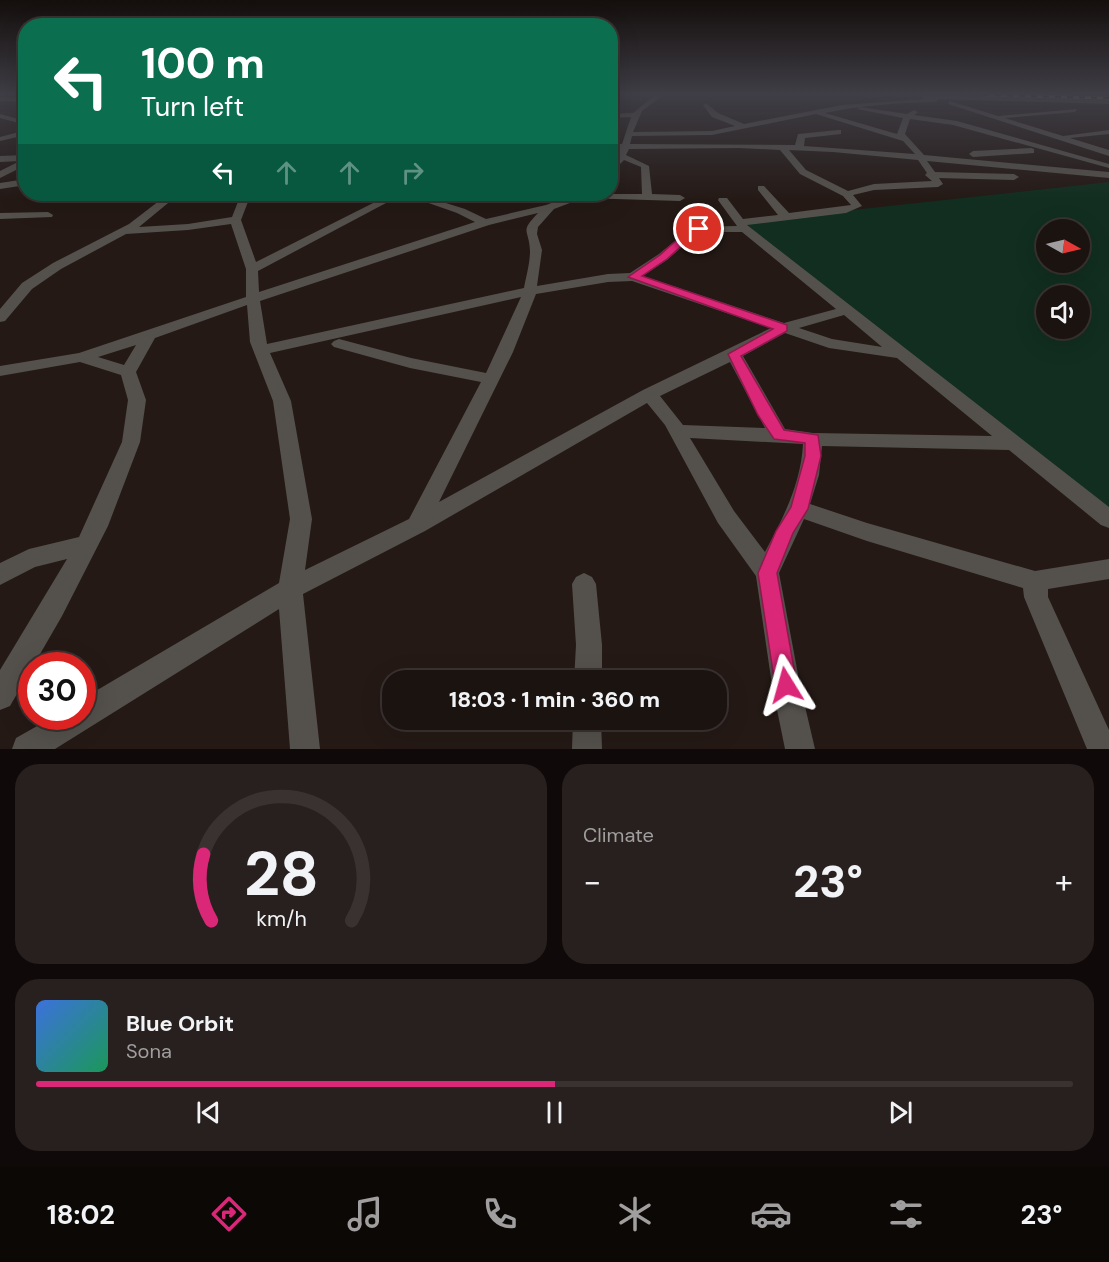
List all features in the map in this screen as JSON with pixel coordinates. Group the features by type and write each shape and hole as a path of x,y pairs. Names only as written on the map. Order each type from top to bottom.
{"street":[{"path":"618,162 627,147 631,130"},
{"path":"630,134 712,133 725,130"},
{"path":"804,130 815,134"},
{"path":"876,130 906,139"},
{"path":"848,194 874,187 935,186 938,184 901,134 902,130"},
{"path":"978,130 1109,166"},
{"path":"1036,130 1109,153"},
{"path":"798,148 801,136 838,132"},
{"path":"1060,137 1109,132"},
{"path":"0,139 18,134"},
{"path":"618,147 782,147 920,157 1109,176"},
{"path":"633,277 663,257 696,229 743,226 857,206 848,194 803,172 782,147"},
{"path":"959,161 963,156 972,154 1047,150"},
{"path":"622,158 645,165 647,197"},
{"path":"0,159 18,160"},
{"path":"0,176 18,165"},
{"path":"930,175 1014,177"},
{"path":"0,186 18,183"},
{"path":"761,188 786,217"},
{"path":"618,196 680,198"},
{"path":"723,200 743,226 1011,443 1109,519"},
{"path":"0,318 27,286 57,266 124,231 165,201"},
{"path":"243,201 236,220 252,268 250,281 258,342 282,401 301,519 290,589 305,749"},
{"path":"252,268 384,201"},
{"path":"428,201 485,223"},
{"path":"0,371 81,357 485,223 566,201"},
{"path":"417,525 491,379 530,291 536,250 531,234 532,226 550,207"},
{"path":"0,216 48,214"},
{"path":"124,231 188,227 236,220"},
{"path":"261,350 530,291 608,278 633,277 783,328 844,346 901,354"},
{"path":"0,295 17,298"},
{"path":"96,707 290,589 417,525 649,394 783,328 848,310"},
{"path":"0,696 53,608 87,545 131,442 137,400 128,372 150,334"},
{"path":"339,344 410,363 491,379"},
{"path":"734,354 779,435"},
{"path":"81,357 128,372"},
{"path":"649,394 676,431 726,517 767,573 786,685 800,749"},
{"path":"676,431 779,435 813,439 1011,443"},
{"path":"767,573 785,531 799,509 813,456 813,439"},
{"path":"799,509 867,532 1035,581 1109,569"},
{"path":"0,575 29,559 87,545"},
{"path":"1035,581 1036,597 1102,749"},
{"path":"584,584 589,645 588,670"},
{"path":"27,749 58,730"},
{"path":"587,730 587,749"}],"green space":[{"path":"1109,182 1109,512 742,222"}],"route":[{"path":"699,229 693,230 663,257 633,277 783,328 734,354 779,435 813,439 813,456 799,509 785,531 767,573 786,685"}]}
